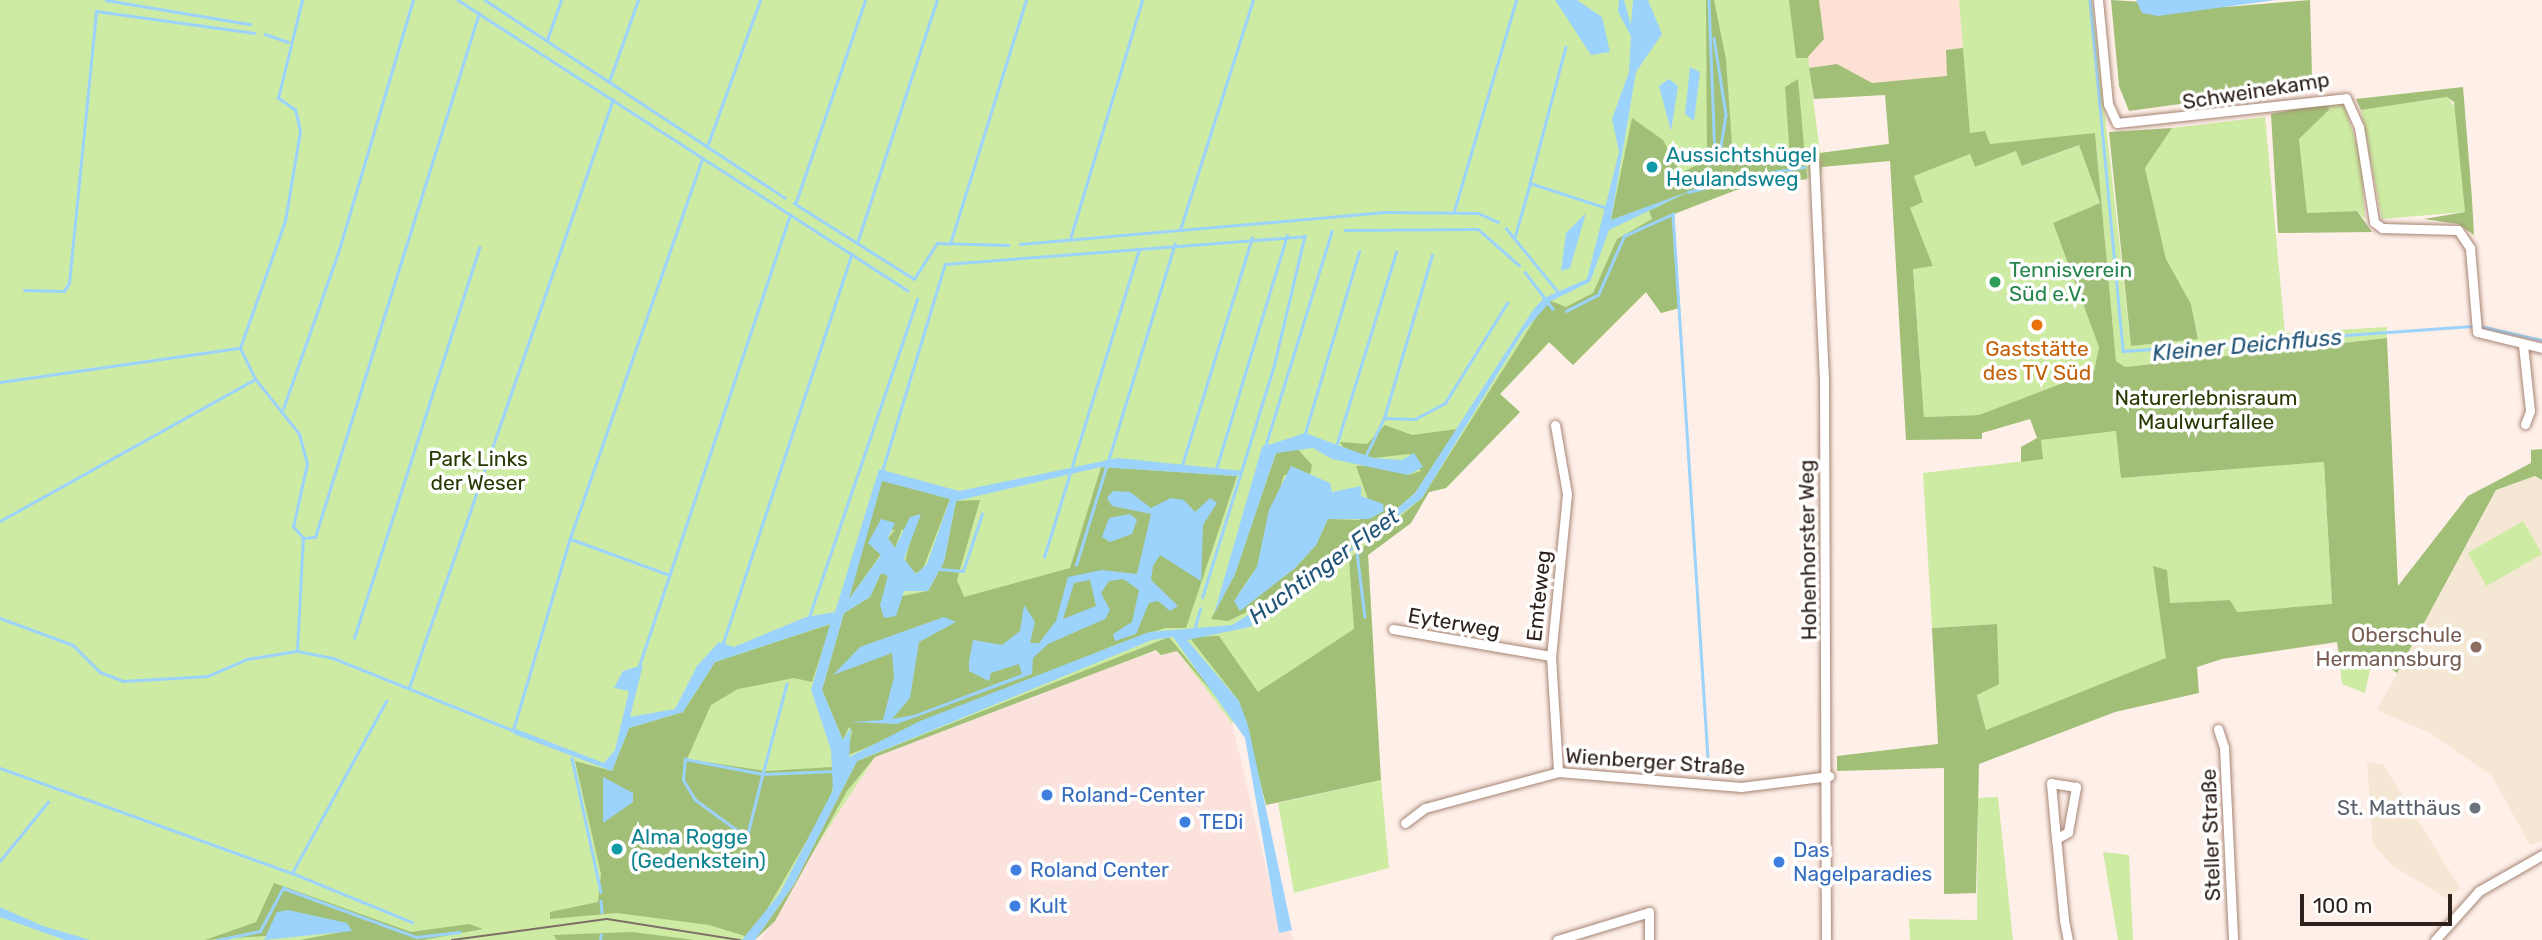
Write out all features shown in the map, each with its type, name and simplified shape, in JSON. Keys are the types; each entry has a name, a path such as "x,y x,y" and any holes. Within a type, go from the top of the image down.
{"street":[{"name":"Schweinekamp","path":"2098,0 2108,104 2117,123 2346,98 2359,127 2374,222 2392,229 2442,225 2464,234 2476,328 2523,345 2542,348"},
{"name":"Hohenhorster Weg","path":"1814,160 1829,776 1826,940"},
{"path":"2523,345 2530,411 2525,424"},
{"name":"Emteweg","path":"1555,425 1567,494 1551,656 1558,772"},
{"name":"Eyterweg","path":"1393,629 1551,656"},
{"name":"Steller Straße","path":"2218,729 2224,747 2233,940"},
{"name":"Wienberger Straße","path":"1405,823 1425,808 1558,772 1727,787 1829,776"},
{"path":"2056,839 2068,832 2076,787 2051,783 2056,839 2068,940"},
{"path":"2435,940 2484,886 2542,855"},
{"path":"1557,940 1649,912 1649,940"}],"shaded area":[{"path":"1819,0 1959,0 1966,85 1814,99 1807,58 1824,39"},
{"name":"Oberschule Hermannsburg","path":"2536,476 2542,480 2542,841 2530,845 2492,776 2430,733 2377,710 2497,490"},
{"name":"Roland-Center","path":"1156,650 1161,655 1177,651 1232,723 1272,893 1294,940 760,940 847,791 875,757"},
{"path":"2367,762 2383,764 2460,888 2448,899 2393,866 2373,845"}],"green space":[{"name":"Park Links der Weser","path":"0,0 1801,0 1820,153 1970,133 1959,0 2092,0 2131,346 2198,338 2191,304 2166,259 2145,168 2172,128 2265,117 2285,333 2387,327 2387,338 2125,367 2116,361 2095,133 1822,167 1821,176 1736,190 1674,214 1679,308 1661,313 1646,292 1573,365 1550,342 1500,394 1520,412 1446,488 1429,492 1411,523 1368,555 1373,642 1232,723 1177,651 1161,655 1156,650 875,757 755,940 0,940"},
{"path":"1706,0 1714,0 1726,59 1732,145 1727,165 1790,157 1785,87 1798,79 1807,179 1736,190 1674,214 1679,308 1661,313 1646,292 1573,365 1549,342 1500,394 1520,412 1446,488 1429,492 1411,523 1368,555 1381,780 1266,805 1239,701 1189,637 1219,636 1258,692 1354,629 1349,559 1422,498 1540,311 1551,301 1566,307 1593,293 1617,239 1652,219 1649,211 1688,192 1611,220 1632,118 1663,140 1681,173 1707,160"},
{"path":"1789,0 1819,0 1824,39 1807,58 1796,58"},
{"path":"2111,0 2226,7 2310,0 2312,76 2282,90 2129,111 2119,86"},
{"name":"Naturerlebnisraum Maulwurfallee","path":"1963,48 1970,133 1985,131 1990,144 2095,133 2116,361 2125,367 2387,338 2398,586 2468,496 2531,463 2531,450 2542,449 2542,480 2535,476 2496,490 2397,673 2373,656 2339,658 2337,642 2222,659 2197,667 2199,693 2115,712 1979,764 1976,893 1944,894 1944,768 1837,771 1837,756 1938,744 1932,628 1997,624 1999,684 1977,695 1986,730 2166,658 2153,566 2167,570 2170,603 2230,600 2237,612 2332,604 2324,462 2121,478 2116,431 2041,440 2043,459 2021,462 2021,447 2037,438 2030,419 1982,433 1982,439 1906,440 1890,161 1821,167 1820,153 1889,144 1885,95 1814,99 1809,68 1837,64 1872,83 1947,76 1946,50","holes":["2079,145 2100,203 2053,223 2099,347 2094,371 1979,415 1924,417 1913,269 1933,266 1910,208 1923,202 1914,176 1970,154 1975,167 2016,151 2022,166"]},
{"path":"2463,87 2474,235 2458,224 2424,219 2465,212 2454,102 2447,97 2361,110 2356,99"},
{"path":"2448,97 2458,113 2465,212 2382,219 2361,110"},
{"path":"2343,102 2361,156 2365,219 2357,211 2307,213 2299,139 2329,110 2328,103"},
{"path":"2328,103 2329,110 2299,139 2307,213 2357,211 2372,232 2278,233 2271,114"},
{"path":"2172,128 2145,168 2166,259 2191,304 2198,339 2131,346 2109,132"},
{"name":"Tennisverein Süd e.V.","path":"2079,145 2100,203 2053,223 2099,347 2094,371 1979,415 1924,417 1913,268 1933,266 1910,208 1923,202 1913,176 1970,154 1975,167 2016,151 2023,166"},
{"path":"1385,425 1412,435 1457,429 1415,493 1352,548 1249,611 1228,621 1211,619 1235,574 1276,453 1295,446 1312,465 1310,476 1284,475 1257,567 1239,593 1239,611 1295,568 1316,545 1328,519 1360,520 1369,502 1356,466 1386,465 1408,475 1421,471 1409,454 1374,458 1346,452 1340,442 1367,444"},
{"path":"2117,431 2122,478 2324,462 2332,605 2236,612 2230,600 2170,603 2153,567 2167,658 1986,730 1977,694 1997,624 1932,628 1923,473 2042,459 2041,440"},
{"path":"1101,467 1237,476 1186,628 1165,628 1115,645 846,756 852,732 849,727 843,740 822,690 844,613 870,597 881,573 888,575 886,587 902,596 928,591 944,562 956,501 980,500 957,580 964,597 1070,568"},
{"path":"882,480 950,499 922,571 910,575 904,567 911,536 902,529 895,548 888,538 895,530 876,532 873,548 881,554 848,601"},
{"path":"2523,521 2542,554 2487,586 2468,553"},
{"path":"831,624 812,682 794,678 738,689 711,705 687,759 766,771 832,767 836,775 829,802 755,930 745,936 709,925 617,913 550,919 550,912 598,902 601,874 575,761 612,771 629,728 683,712 715,662"},
{"path":"1169,637 1237,721 1177,651 1161,655 1156,650 875,757 847,791 775,921 755,940 794,884 857,761"},
{"path":"2373,656 2365,693 2342,684 2339,658"},
{"path":"1381,780 1389,868 1294,893 1278,803"},
{"path":"1998,797 2013,940 1910,940 1909,919 1977,920 1978,798"},
{"path":"2103,852 2129,855 2133,940 2118,940"},
{"path":"274,883 411,932 469,924 483,929 423,940 300,940 352,930 205,940 256,922"},
{"path":"632,932 695,940 557,940 553,935"}],"water":[{"path":"1555,0 1577,0 1602,17 1610,52 1591,55"},
{"path":"1619,0 1624,0 1631,25 1633,0 1648,0 1662,34 1636,72 1611,220 1690,191 1609,230 1590,282 1551,301 1523,332 1422,498 1250,627 1187,640 1239,701 1248,725 1292,930 1279,933 1245,738 1173,637 1152,640 857,761 794,884 755,940 742,940 780,893 833,790 831,750 811,690 830,624 715,662 683,712 629,728 612,771 514,734 516,729 604,763 615,750 629,691 614,688 623,671 643,665 630,717 675,709 697,666 719,642 734,647 806,617 835,612 879,469 959,491 1118,458 1243,471 1237,476 1101,467 956,501 944,562 928,591 904,591 896,616 884,618 880,605 888,576 881,573 870,597 844,613 822,690 843,740 851,727 849,757 920,721 1149,632 1232,625 1352,548 1415,493 1533,310 1544,298 1587,279 1619,152 1612,119 1629,72 1631,36 1618,12","holes":["882,481 950,499 927,564 916,574 904,559 921,514 910,517 895,548 888,538 895,523 881,519 868,543 881,555 849,599"]},
{"path":"2136,0 2276,0 2158,16 2142,13"},
{"path":"1690,67 1700,72 1694,121 1685,114"},
{"path":"1669,79 1678,86 1671,131 1659,86"},
{"path":"1586,213 1570,268 1561,271 1566,233"},
{"path":"1305,433 1373,458 1402,460 1414,453 1423,467 1408,475 1332,459 1313,448 1276,453 1235,574 1214,614 1262,447"},
{"path":"1291,466 1330,483 1332,492 1361,486 1361,496 1383,504 1384,511 1369,519 1328,519 1316,545 1295,568 1240,611 1234,601 1257,567 1269,510"},
{"path":"1113,491 1130,492 1151,508 1171,498 1184,500 1195,512 1210,498 1217,503 1203,525 1201,581 1160,555 1153,566 1151,580 1178,606 1170,611 1158,601 1149,603 1136,634 1115,641 1113,634 1132,622 1139,590 1123,579 1109,581 1101,593 1110,610 1105,619 1048,644 1033,658 1032,674 897,724 850,722 883,720 894,677 892,653 833,675 860,647 944,617 956,622 919,642 910,698 892,719 914,715 1022,674 1019,664 991,673 989,681 969,671 973,640 1002,645 1020,631 1024,605 1035,622 1030,643 1039,643 1056,621 1068,577 1102,570 1137,574 1151,514 1112,506 1107,498","holes":["1090,580 1096,606 1063,619 1074,583"]},
{"path":"1130,514 1137,520 1132,534 1110,542 1102,537 1109,518"},
{"path":"603,777 633,793 633,802 603,823"},
{"path":"0,907 43,926 90,940 65,940 0,917"},
{"path":"288,910 347,923 352,931 264,940 277,912"}],"waterway":[{"path":"106,0 250,24"},
{"path":"297,651 303,538 293,527 307,464 299,434 255,379 240,348 285,221 300,131 295,110 278,98 302,0"},
{"path":"283,409 338,253 413,0"},
{"path":"458,0 907,290"},
{"path":"485,0 785,198"},
{"path":"547,40 561,0"},
{"path":"609,82 638,0"},
{"path":"708,144 760,0"},
{"path":"796,202 865,0"},
{"path":"857,243 937,0"},
{"path":"950,244 1026,0"},
{"path":"1070,239 1142,0"},
{"path":"1180,230 1253,0"},
{"path":"1454,211 1516,0"},
{"path":"1709,0 1715,155"},
{"name":"Kleiner Deichfluss","path":"2090,0 2123,351 2472,326"},
{"path":"24,290 64,291 69,283 96,11 254,33"},
{"path":"303,538 315,537 479,13"},
{"path":"265,34 288,42"},
{"path":"1714,38 1726,115 1720,154"},
{"path":"1566,47 1530,183 1610,209"},
{"path":"409,688 613,99"},
{"path":"513,730 570,538 702,158"},
{"path":"1749,176 1804,167"},
{"path":"1688,192 1735,180"},
{"path":"1515,236 1530,183"},
{"path":"794,203 914,279 937,243 1008,245"},
{"path":"1020,244 1388,212 1478,213 1498,222"},
{"path":"1566,311 1598,295 1624,236 1673,214 1709,774"},
{"path":"639,666 790,215"},
{"path":"1506,228 1559,293"},
{"path":"1345,230 1478,229 1519,265"},
{"path":"1264,450 1332,231"},
{"path":"1216,469 1287,236"},
{"path":"882,471 945,264 1305,236 1274,367 1203,597"},
{"path":"1182,465 1252,238"},
{"path":"1076,565 1175,244"},
{"path":"354,638 479,248"},
{"path":"1072,466 1139,249"},
{"path":"1305,433 1359,252"},
{"path":"1337,443 1396,252"},
{"path":"722,646 852,254"},
{"path":"1364,459 1384,418 1432,255"},
{"path":"1525,272 1553,309"},
{"path":"809,617 917,299"},
{"path":"1384,418 1415,419 1445,403 1507,303"},
{"name":"Kleiner Deichfluss","path":"2480,326 2542,340"},
{"path":"0,382 240,348"},
{"path":"0,521 255,379"},
{"path":"1044,557 1070,473"},
{"path":"940,569 963,571 982,514"},
{"path":"571,539 670,575"},
{"name":"Huchtinger Fleet","path":"1357,552 1365,617"},
{"path":"1194,630 1200,609"},
{"path":"0,618 73,645 100,672 123,681 208,676 247,659 297,651 333,658 515,731"},
{"path":"787,684 763,774 747,838 695,800 683,780 685,759 763,774 834,771"},
{"path":"0,768 292,873 386,701"},
{"path":"572,758 601,892"},
{"path":"0,861 48,802"},
{"path":"292,873 412,922"},
{"path":"217,940 260,931 283,888 416,937 460,932"},
{"path":"601,901 602,912"},
{"path":"600,940 601,935"}],"tram line":[{"path":"452,940 607,919 740,940"}],"place":[{"name":"Aussichtshügel Heulandsweg","path":"1652,167"},
{"name":"Tennisverein Süd e.V.","path":"1995,282"},
{"name":"Gaststätte des TV Süd","path":"2037,325"},
{"name":"Oberschule Hermannsburg","path":"2476,647"},
{"name":"Roland-Center","path":"1047,795"},
{"name":"St. Matthäus","path":"2475,808"},
{"name":"TEDi","path":"1185,822"},
{"name":"Alma Rogge (Gedenkstein)","path":"617,849"},
{"name":"Das Nagelparadies","path":"1779,862"},
{"name":"Roland Center","path":"1016,870"},
{"name":"Kult","path":"1015,906"}]}
